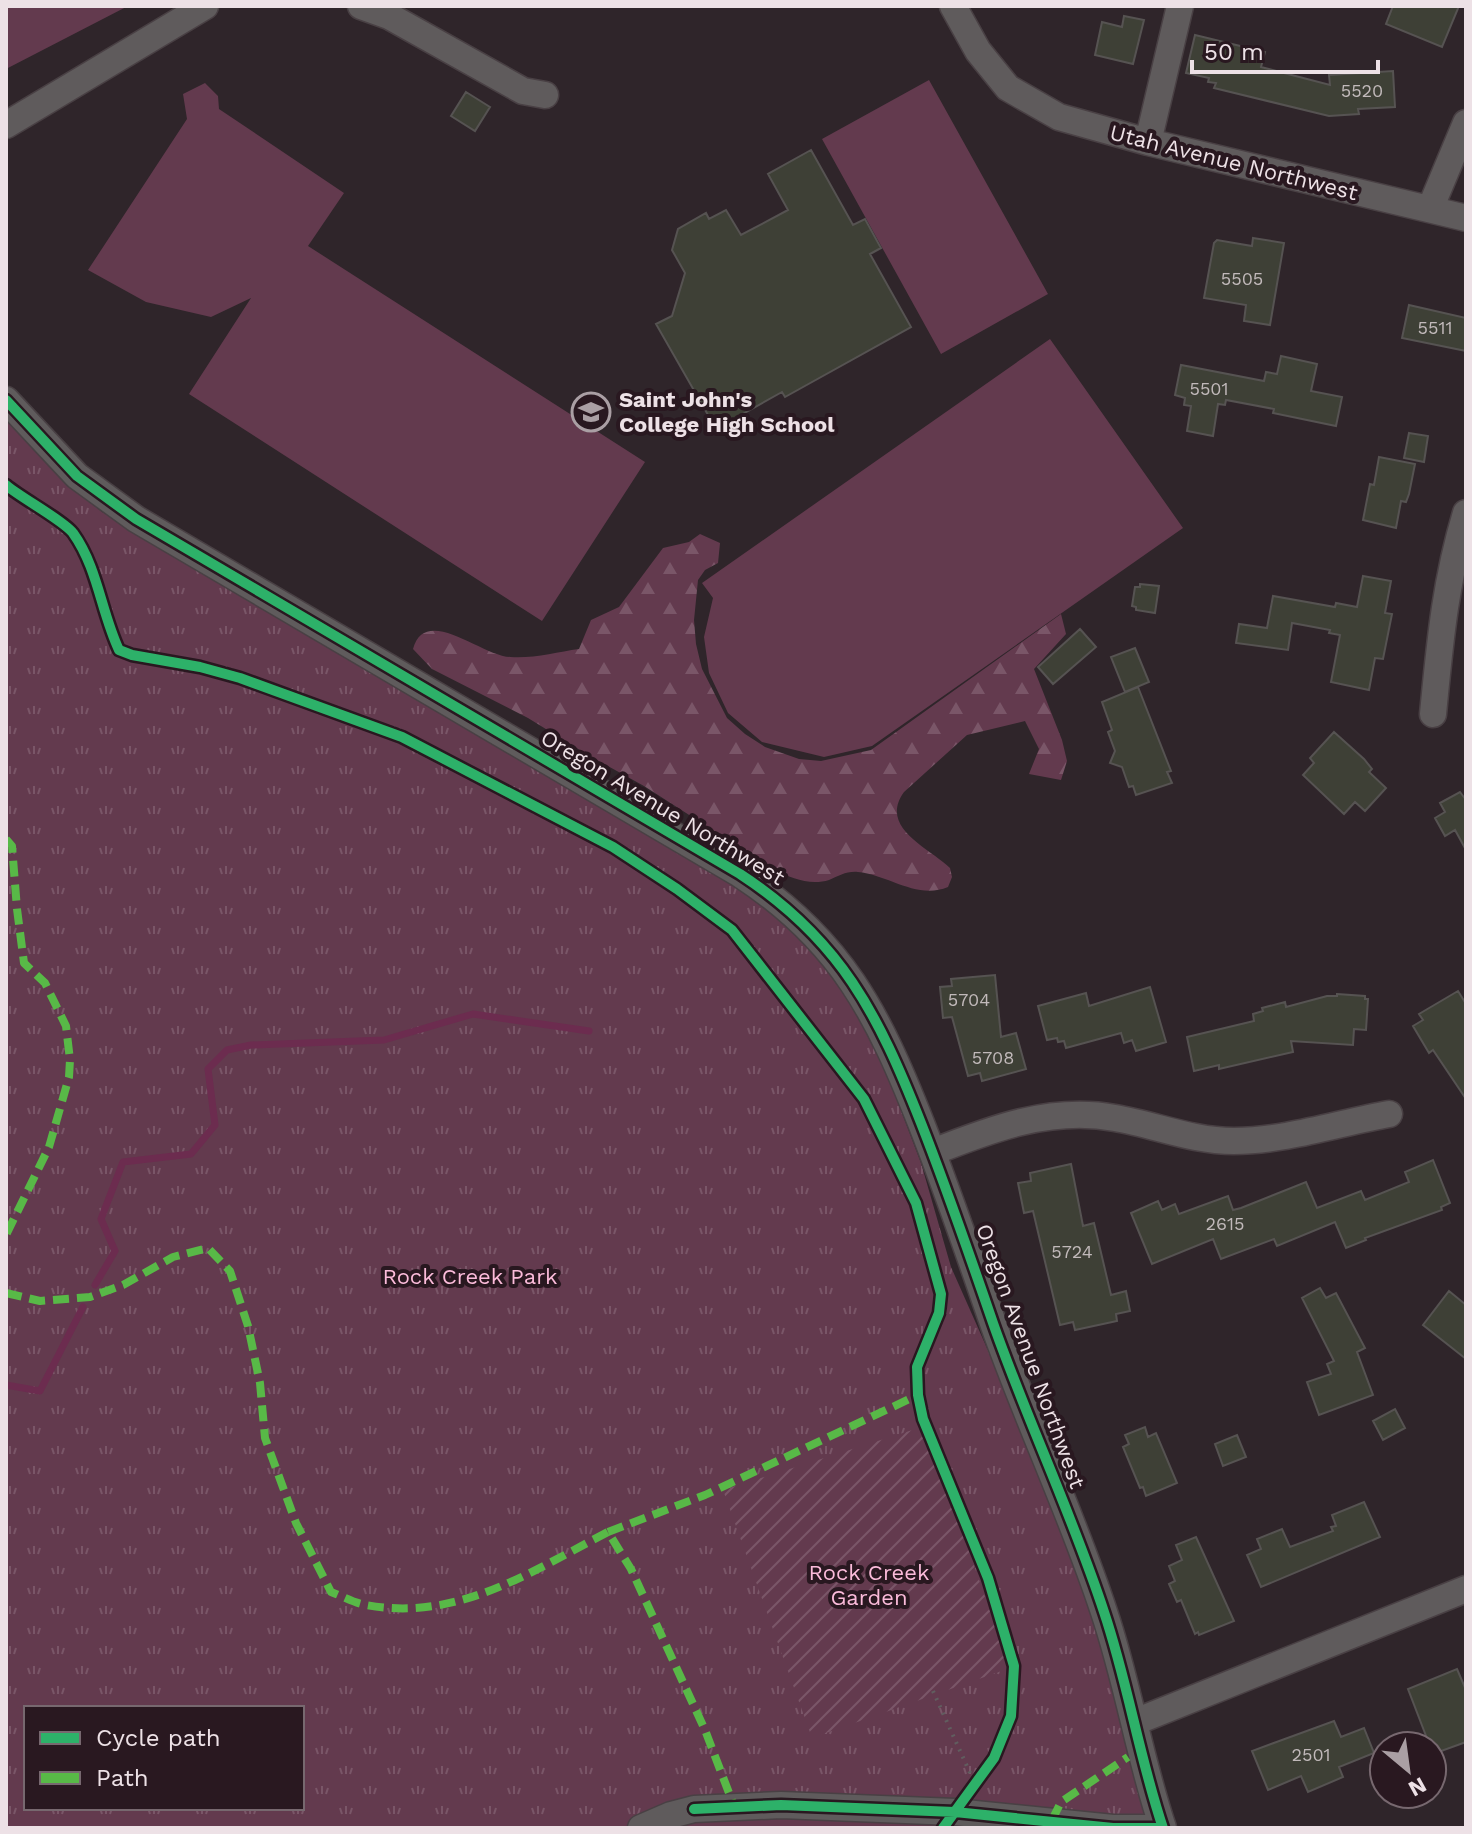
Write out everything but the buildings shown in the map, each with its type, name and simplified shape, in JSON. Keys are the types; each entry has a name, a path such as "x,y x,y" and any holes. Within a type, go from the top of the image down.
{"street":[{"path":"6,125 205,6"},
{"path":"361,6 389,16 523,91 545,95"},
{"name":"Utah Avenue Northwest","path":"953,6 978,51 1008,88 1066,120 1466,218"},
{"path":"1148,142 1180,6"},
{"path":"1430,209 1466,123"},
{"name":"Oregon Avenue Northwest","path":"6,400 77,476 136,519 740,874 784,905 825,945 870,1008 899,1068 933,1152 1003,1349 1095,1584 1163,1828"},
{"path":"1433,714 1441,620 1466,513"},
{"path":"933,1152 988,1130 1066,1114 1119,1118 1189,1137 1235,1141 1285,1136 1389,1114"},
{"path":"1135,1722 1466,1589"},
{"path":"641,1828 694,1809 734,1806 870,1818 955,1812 1113,1828 1163,1828"}],"path":[{"path":"933,1691 978,1780 955,1812"}],"green space":[{"path":"6,6 128,6 6,69"},
{"path":"929,80 1048,294 941,354 822,139"},
{"path":"205,83 218,96 219,109 344,193 308,246 645,462 542,621 189,394 251,298 211,317 146,302 88,270 187,119 183,94"},
{"path":"1050,339 1183,528 872,746 824,757 762,742 728,713 709,673 704,637 713,598 702,583"},
{"name":"Rock Creek Park","path":"6,420 62,480 102,512 688,851 760,901 828,966 866,1029 889,1079 921,1163 951,1267 1002,1382 1090,1601 1151,1828 6,1828"},
{"path":"700,534 720,543 718,563 705,570 698,580 694,620 696,644 702,669 727,718 745,734 765,747 799,759 821,761 871,750 1061,614 1066,634 1034,669 1062,740 1067,761 1061,780 1029,774 1039,749 1025,721 967,735 904,792 898,805 897,816 902,827 950,868 952,877 948,887 925,891 858,872 822,882 801,880 775,870 644,786 528,718 432,669 413,649 419,636 429,631 442,631 498,655 510,657 579,649 591,620 619,607 663,548 689,542"},
{"name":"Rock Creek Garden","path":"925,1426 1010,1668 812,1738 723,1490"}],"waterway":[{"path":"95,1285 115,1251 101,1219 123,1162 191,1154 215,1125 208,1069 227,1050 251,1045 384,1040 473,1014 589,1031"},
{"path":"6,1385 40,1391 83,1307"}],"marked path":[{"path":"6,839 12,846 24,963 45,983 66,1026 70,1060 69,1077 49,1147 6,1235"},
{"path":"6,1293 40,1301 90,1297 123,1285 173,1257 208,1248 230,1271 248,1326 260,1383 265,1438 296,1523 331,1592 362,1604 399,1608 462,1600 521,1577 608,1532 631,1569 705,1730 734,1806"},
{"path":"608,1532 705,1495 918,1395"},
{"path":"1052,1820 1061,1802 1128,1757"}],"cycle path":[{"path":"6,400 77,476 136,519 740,874 805,925 830,953 852,982 889,1047 931,1148 1006,1359 1104,1612 1163,1828"},
{"path":"6,485 73,533 94,575 119,650 240,678 402,737 613,847 732,930 864,1099 916,1203 941,1294 939,1313 917,1367 923,1419 988,1578 1014,1666 1011,1716 994,1758 943,1828"},
{"path":"694,1809 781,1805 955,1812 1113,1828 1163,1828"}],"place":[{"name":"Saint John's College High School","path":"591,412"}]}
